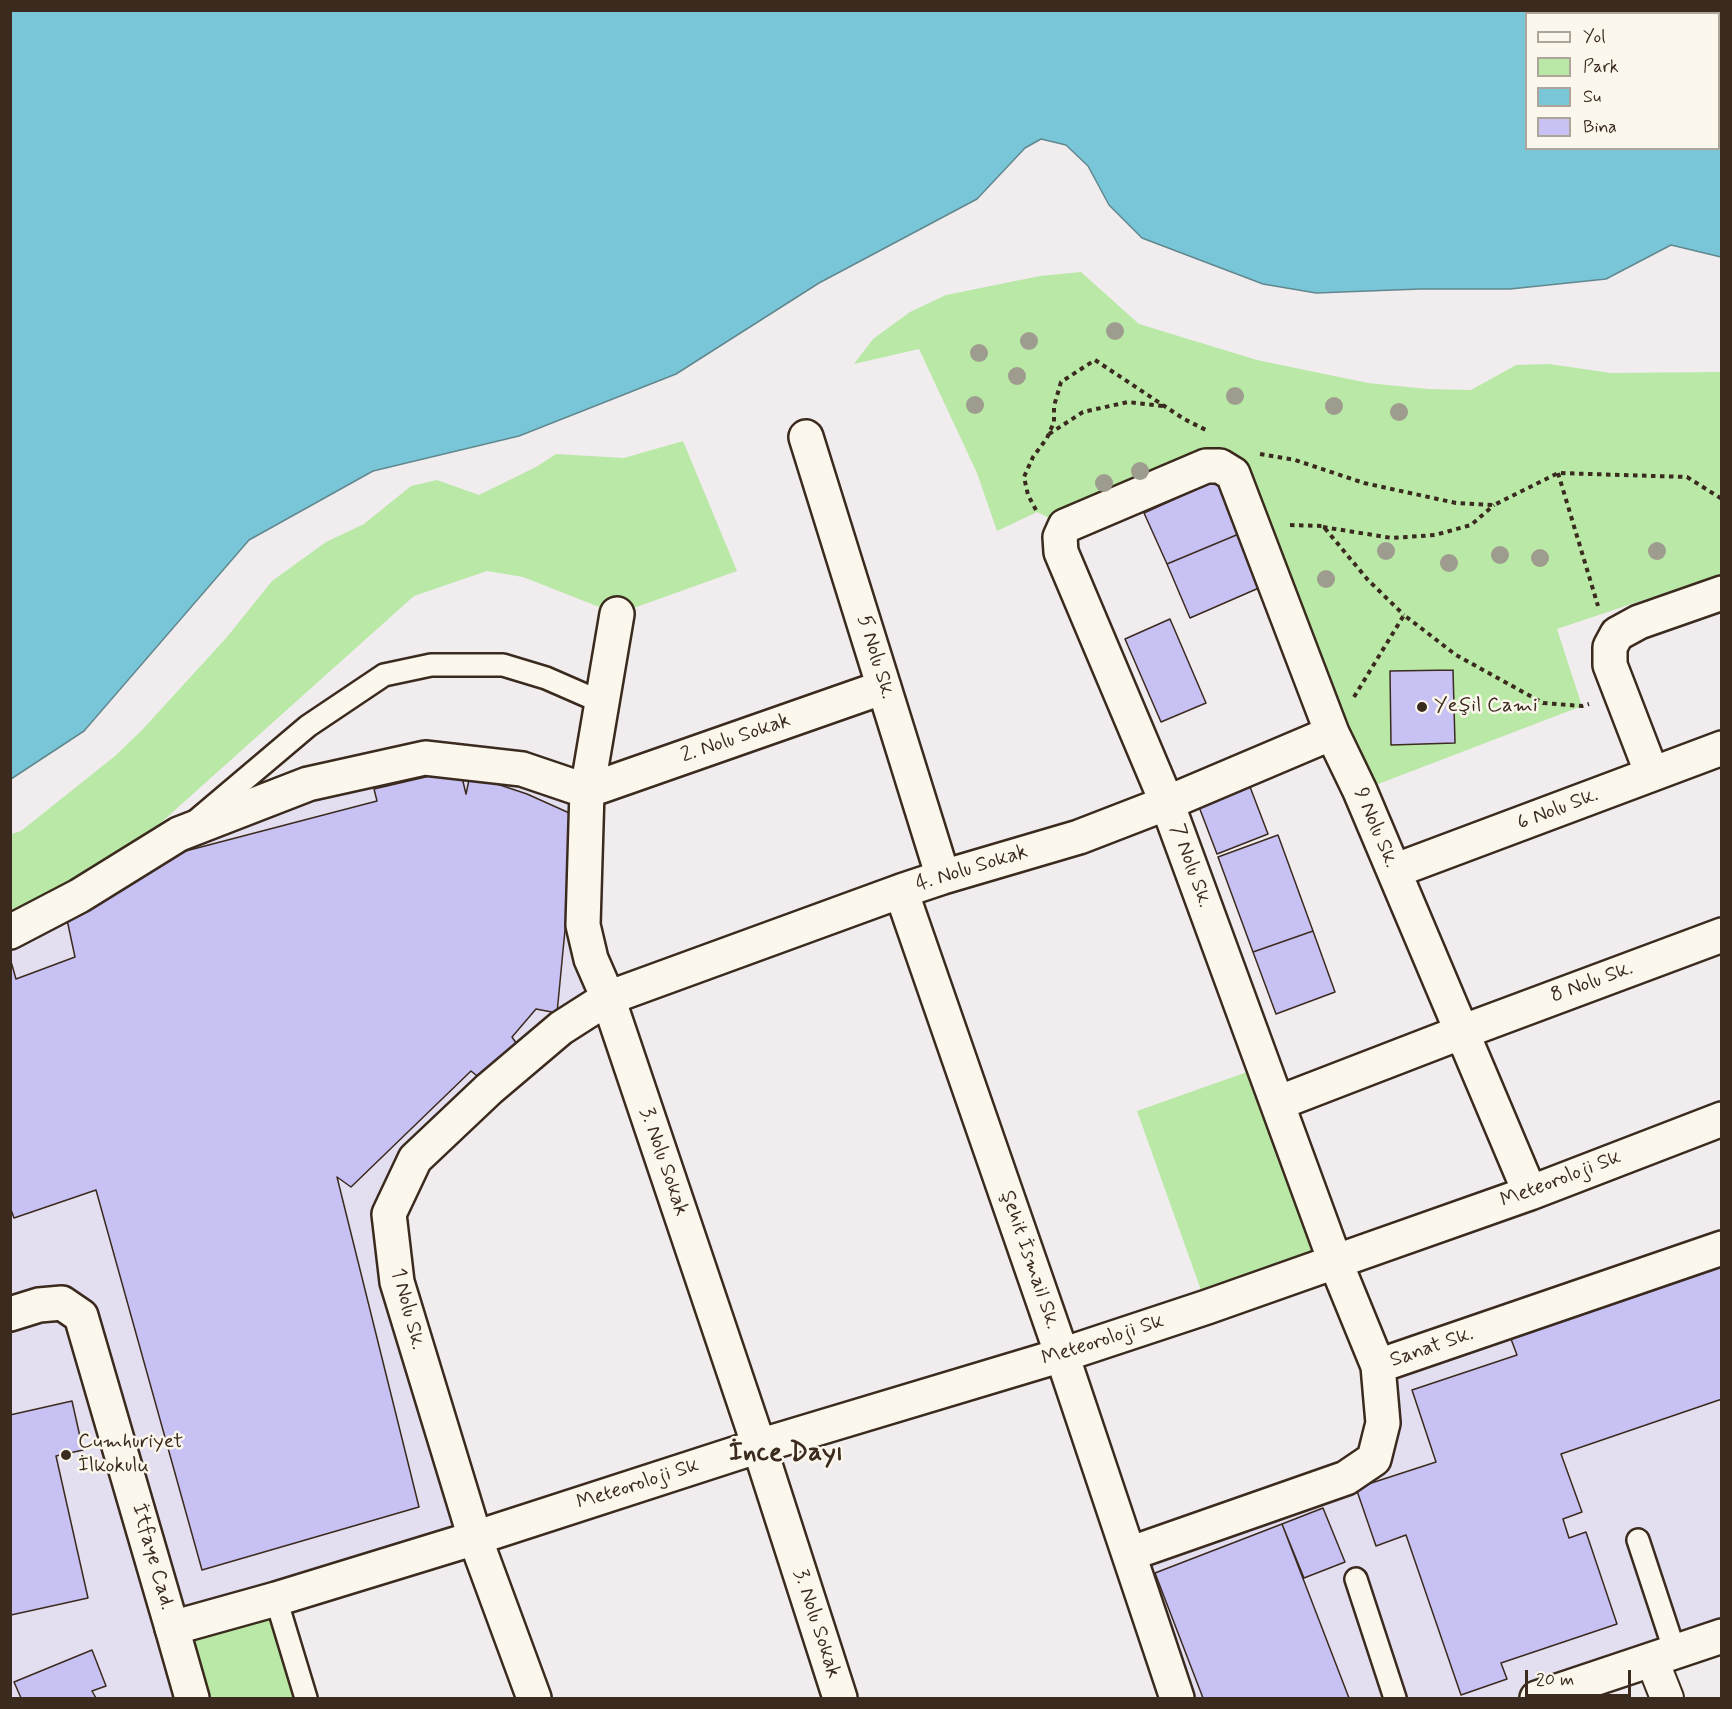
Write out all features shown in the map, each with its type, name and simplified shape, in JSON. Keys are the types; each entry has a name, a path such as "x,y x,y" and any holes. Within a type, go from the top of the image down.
{"street":[{"name":"5 Nolu Sk.","path":"806,437 943,877"},
{"path":"1065,526 1206,466 1220,466"},
{"name":"9 Nolu Sk.","path":"1220,466 1233,474 1332,733 1360,791 1530,1193"},
{"name":"7 Nolu Sk.","path":"1065,526 1060,537 1061,552 1167,803 1335,1261 1378,1366"},
{"path":"1652,774 1610,665 1610,647 1617,634 1639,622 1722,593"},
{"name":"3. Nolu Sokak","path":"617,614 587,791 583,925 591,959 608,998 759,1446 840,1698"},
{"name":"2. Nolu Sokak","path":"587,791 884,687"},
{"name":"4. Nolu Sokak","path":"608,998 901,891 1079,837 1167,803 1332,733"},
{"name":"6 Nolu Sk.","path":"1394,871 1722,748"},
{"path":"10,932 79,896 179,834 308,784 425,758 522,769 587,791"},
{"name":"Şehit İsmail Sk.","path":"901,891 1062,1355 1177,1698"},
{"name":"8 Nolu Sk.","path":"1278,1103 1722,935"},
{"name":"1 Nolu Sk.","path":"534,1698 475,1538 397,1282 389,1214 415,1159 489,1089 552,1036 608,998"},
{"name":"Meteoroloji Sk","path":"172,1628 276,1599 475,1538 759,1446 1062,1355 1208,1307 1530,1193 1721,1121"},
{"name":"Sanat Sk.","path":"1129,1554 1346,1478 1374,1459 1383,1423 1378,1366 1722,1248"},
{"name":"İtfaye Cad.","path":"10,1314 39,1305 62,1303 81,1316 192,1698"},
{"path":"1537,1698 1722,1636"},
{"path":"1663,1656 1666,1698"}],"lane":[{"path":"179,834 308,726 384,675 431,665 503,665 546,678 602,702"},
{"path":"1638,1540 1663,1656"},
{"path":"1356,1579 1395,1698"},
{"path":"276,1599 306,1698"}],"path":[{"path":"1065,526 1037,512 1028,495 1024,477 1054,422 1054,406 1061,382 1095,360 1184,419 1214,434"},
{"path":"1048,434 1083,412 1128,402 1164,406"},
{"path":"1220,466 1255,453 1295,460 1364,483 1456,503 1494,505"},
{"path":"1558,473 1610,647"},
{"path":"1252,524 1323,526 1392,538 1435,535 1472,525 1494,505 1558,473 1688,477 1722,499"},
{"path":"1323,526 1368,580 1404,615 1456,655 1543,703 1582,706 1621,694"},
{"path":"1332,733 1404,615"}],"shaded area":[{"path":"425,758 587,791 583,925 608,998 489,1089 389,1214 475,1538 276,1599 192,1698 11,1698 11,932 179,834"},
{"path":"1721,1248 1721,1635 1531,1698 1177,1698 1129,1554 1374,1459 1378,1366"}],"green space":[{"path":"1081,272 1139,324 1257,360 1368,383 1428,389 1471,390 1516,365 1549,364 1611,373 1721,372 1721,574 1557,629 1582,706 1360,791 1220,466 1065,526 1037,512 997,531 977,473 919,349 854,364 873,339 910,312 946,295 1040,276"},
{"path":"683,441 737,571 617,614 523,577 487,571 414,596 79,896 11,932 11,834 21,831 115,756 143,729 227,637 272,581 326,542 364,524 411,486 437,480 479,495 536,467 556,454 624,458"},
{"path":"1264,1066 1335,1261 1207,1307 1137,1111"},
{"path":"276,1599 306,1698 192,1698 172,1628"}],"water":[{"path":"11,10 1721,11 1721,257 1671,245 1606,279 1510,289 1420,289 1316,293 1263,284 1142,238 1109,205 1088,166 1066,145 1041,139 1025,148 977,199 819,283 676,374 519,436 373,471 249,540 84,731 11,779"}],"building":[{"path":"1223,477 1246,531 1167,564 1144,513"},
{"path":"1246,531 1268,584 1190,618 1167,564"},
{"path":"1170,619 1206,703 1161,722 1125,639"},
{"name":"Yeşil Cami","path":"1453,670 1455,743 1391,745 1390,671"},
{"path":"460,769 466,794 470,775 527,794 576,816 557,1013 536,1009 512,1037 521,1050 482,1080 471,1071 351,1187 337,1177 419,1507 202,1570 96,1190 14,1218 10,1207 10,958 16,979 75,957 66,915 178,853 377,801 374,789"},
{"path":"1247,779 1268,834 1217,854 1196,799"},
{"path":"1278,835 1313,931 1253,952 1218,857"},
{"path":"1313,931 1335,992 1276,1014 1253,952"},
{"path":"1722,1267 1722,1399 1561,1454 1582,1512 1563,1519 1569,1538 1586,1532 1617,1624 1501,1663 1507,1679 1461,1695 1406,1535 1376,1546 1356,1488 1436,1462 1412,1390 1517,1355 1511,1339"},
{"path":"72,1401 83,1450 56,1456 88,1598 11,1615 10,1415"},
{"path":"1323,1508 1345,1562 1304,1578 1282,1524"},
{"path":"1282,1524 1349,1698 1203,1698 1155,1573"},
{"path":"92,1650 106,1686 92,1691 96,1698 21,1698 14,1682"}],"place":[{"name":"Yeşil Cami","path":"1422,707"},
{"name":"Cumhuriyet İlkokulu","path":"66,1455"}],"district":[{"name":"İnce Dayı","path":"786,1454"}]}
